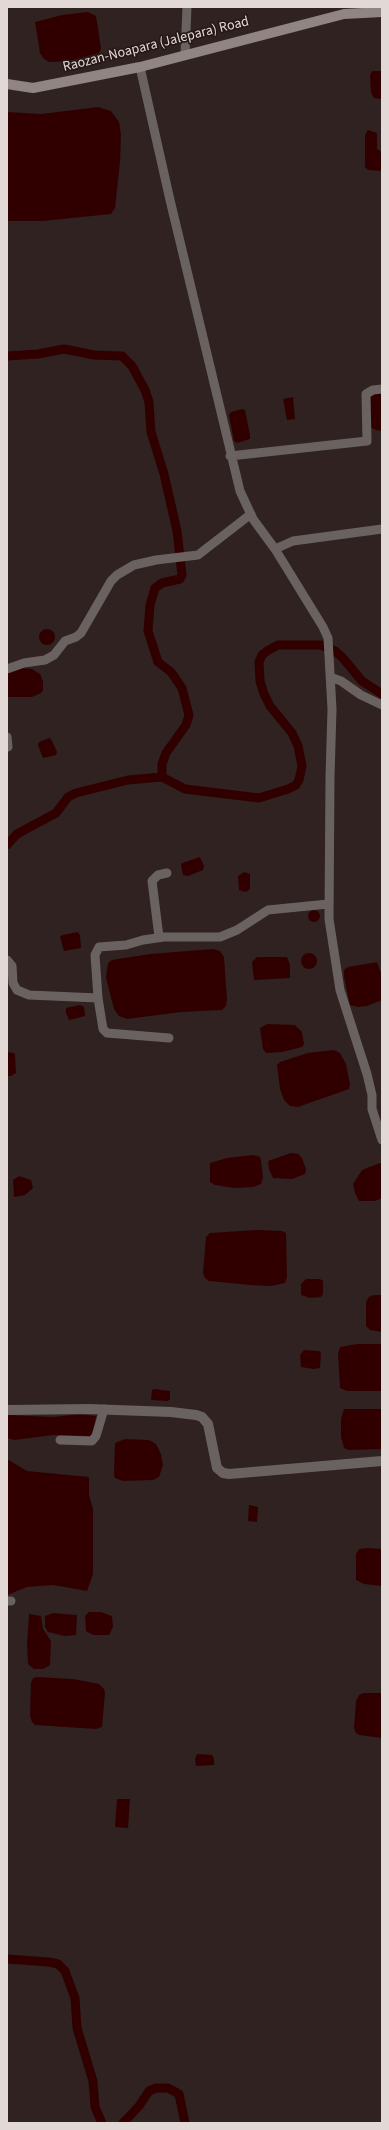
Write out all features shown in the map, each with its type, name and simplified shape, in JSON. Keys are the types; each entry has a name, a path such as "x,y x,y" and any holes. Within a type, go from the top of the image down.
{"main road":[{"name":"Raozan-Noapara (Jalepara) Road","path":"7,84 33,88 140,66 344,14 382,12"}],"street":[{"path":"185,54 187,7"},
{"path":"140,66 230,456 240,490 250,514 275,549 323,627 328,638 332,709 328,904 333,953 340,990 367,1074 372,1094 372,1110 382,1140"},
{"path":"230,456 367,441 366,394 373,390 382,389"},
{"path":"7,669 45,660 54,655 65,642 76,637 81,632 111,581 117,575 134,565 156,560 198,555 250,514"},
{"path":"275,549 293,541 382,529"},
{"path":"330,677 341,681 361,695 382,706"},
{"path":"7,737 8,747"},
{"path":"159,937 152,881 158,875 167,873"},
{"path":"169,1038 107,1033 101,1025 98,998 95,955 99,947 126,945 159,937 220,937 237,930 268,910 328,904"},
{"path":"7,960 12,966 13,983 17,990 30,994 98,998"},
{"path":"7,1410 104,1409 185,1413 202,1417 206,1420 210,1431 217,1468 223,1473 237,1474 279,1468 382,1461"},
{"path":"60,1440 92,1441 96,1436 104,1409"}],"shaded area":[{"path":"88,12 96,16 101,48 99,53 70,61 49,62 44,59 40,53 35,22 62,15"},
{"path":"372,71 382,71 382,99 374,98 371,93 370,75"},
{"path":"98,107 111,111 119,122 121,135 120,162 115,208 111,214 43,221 7,221 7,112 41,114"},
{"path":"368,130 377,133 377,149 382,152 382,171 368,170 365,167 365,135"},
{"path":"382,392 382,431 370,427 370,396"},
{"path":"293,397 295,419 287,420 283,399"},
{"path":"242,409 245,410 250,439 237,443 234,441 229,415 231,412"},
{"path":"44,629 50,629 55,634 53,643 50,645 44,645 39,640 39,634"},
{"path":"21,668 32,669 40,674 43,681 43,690 41,693 32,697 7,697 7,673"},
{"path":"49,738 51,739 57,752 56,755 43,758 38,745 39,742"},
{"path":"200,857 204,866 203,870 188,876 183,875 182,863"},
{"path":"244,872 250,874 250,889 246,892 239,890 238,876"},
{"path":"312,910 316,910 320,916 316,922 312,922 308,918 308,914"},
{"path":"78,932 80,935 81,948 64,951 60,937 62,935"},
{"path":"213,949 220,951 224,957 227,999 226,1006 222,1010 181,1012 127,1019 119,1016 114,1009 106,978 108,963 112,960 150,954"},
{"path":"306,953 312,953 317,958 315,967 312,969 306,969 301,964 301,958"},
{"path":"257,957 287,957 290,965 290,978 254,980 252,962"},
{"path":"377,962 382,976 382,1000 367,1006 358,1007 350,1005 344,970 348,967"},
{"path":"80,1005 84,1007 85,1016 69,1020 66,1013 66,1008"},
{"path":"267,1024 295,1025 302,1032 304,1044 302,1047 282,1052 266,1053 263,1049 260,1028"},
{"path":"334,1050 340,1053 346,1064 350,1085 349,1089 298,1107 290,1106 284,1100 280,1089 277,1065 280,1062 308,1053"},
{"path":"7,1052 14,1053 15,1055 16,1073 11,1076 7,1076"},
{"path":"291,1153 298,1154 302,1158 306,1169 305,1174 292,1179 273,1178 269,1169 268,1161"},
{"path":"253,1155 260,1157 261,1160 263,1178 261,1184 253,1187 234,1188 215,1185 210,1182 210,1163 227,1158"},
{"path":"382,1163 382,1198 375,1201 359,1201 353,1184 362,1170"},
{"path":"19,1176 31,1180 33,1188 25,1195 14,1197 13,1180"},
{"path":"256,1230 282,1231 286,1233 287,1277 285,1283 271,1286 250,1285 209,1281 205,1278 203,1273 206,1237 210,1233"},
{"path":"306,1279 320,1279 323,1281 323,1294 321,1297 310,1298 301,1295 301,1284"},
{"path":"374,1295 382,1295 382,1332 370,1330 366,1326 366,1302 369,1297"},
{"path":"357,1344 382,1344 382,1391 347,1391 340,1388 338,1354 340,1347"},
{"path":"304,1350 319,1351 321,1353 320,1368 313,1369 301,1367 300,1355"},
{"path":"152,1390 170,1391 170,1399 168,1401 151,1400"},
{"path":"344,1409 382,1409 382,1449 348,1450 344,1448 341,1437 341,1419"},
{"path":"80,1414 96,1416 93,1435 53,1435 14,1440 7,1438 7,1415 54,1417"},
{"path":"125,1439 149,1440 156,1444 161,1454 163,1465 159,1477 153,1480 123,1481 115,1478 115,1443"},
{"path":"7,1459 27,1471 89,1477 89,1495 93,1509 93,1574 87,1591 53,1585 27,1587 7,1595"},
{"path":"249,1505 258,1507 257,1522 248,1521"},
{"path":"359,1549 382,1549 382,1586 364,1584 356,1580 356,1554"},
{"path":"89,1612 101,1612 112,1616 113,1627 109,1635 93,1635 86,1631 85,1616"},
{"path":"53,1613 77,1615 76,1635 65,1636 48,1632 45,1627 45,1616"},
{"path":"29,1614 41,1616 43,1629 51,1641 50,1665 43,1669 34,1669 28,1664 27,1645"},
{"path":"33,1678 73,1679 99,1684 104,1689 105,1693 102,1727 96,1729 35,1725 30,1716 31,1683"},
{"path":"363,1693 382,1693 382,1738 359,1735 356,1733 354,1728 356,1701 359,1695"},
{"path":"197,1754 212,1755 214,1765 196,1766 195,1759"},
{"path":"117,1799 130,1799 128,1828 115,1827"}],"waterway":[{"path":"7,356 38,354 64,349 94,355 122,356 132,366 145,390 149,402 151,432 164,474 177,531 182,575 180,579 162,583 155,588 150,605 148,631 158,662 171,672 182,688 189,715 186,725 166,753 162,764 162,777"},
{"path":"7,845 17,834 56,813 68,797 76,793 128,780 162,777 185,789 259,798 296,785 299,780 302,766 298,746 292,733 270,706 260,681 259,662 262,655 278,645 321,645 335,651 362,681 382,694"},
{"path":"7,1959 49,1962 58,1964 65,1971 75,1998 77,2028 93,2081 95,2107 102,2123"},
{"path":"123,2123 139,2106 149,2091 156,2088 168,2088 179,2094 185,2123"}]}
